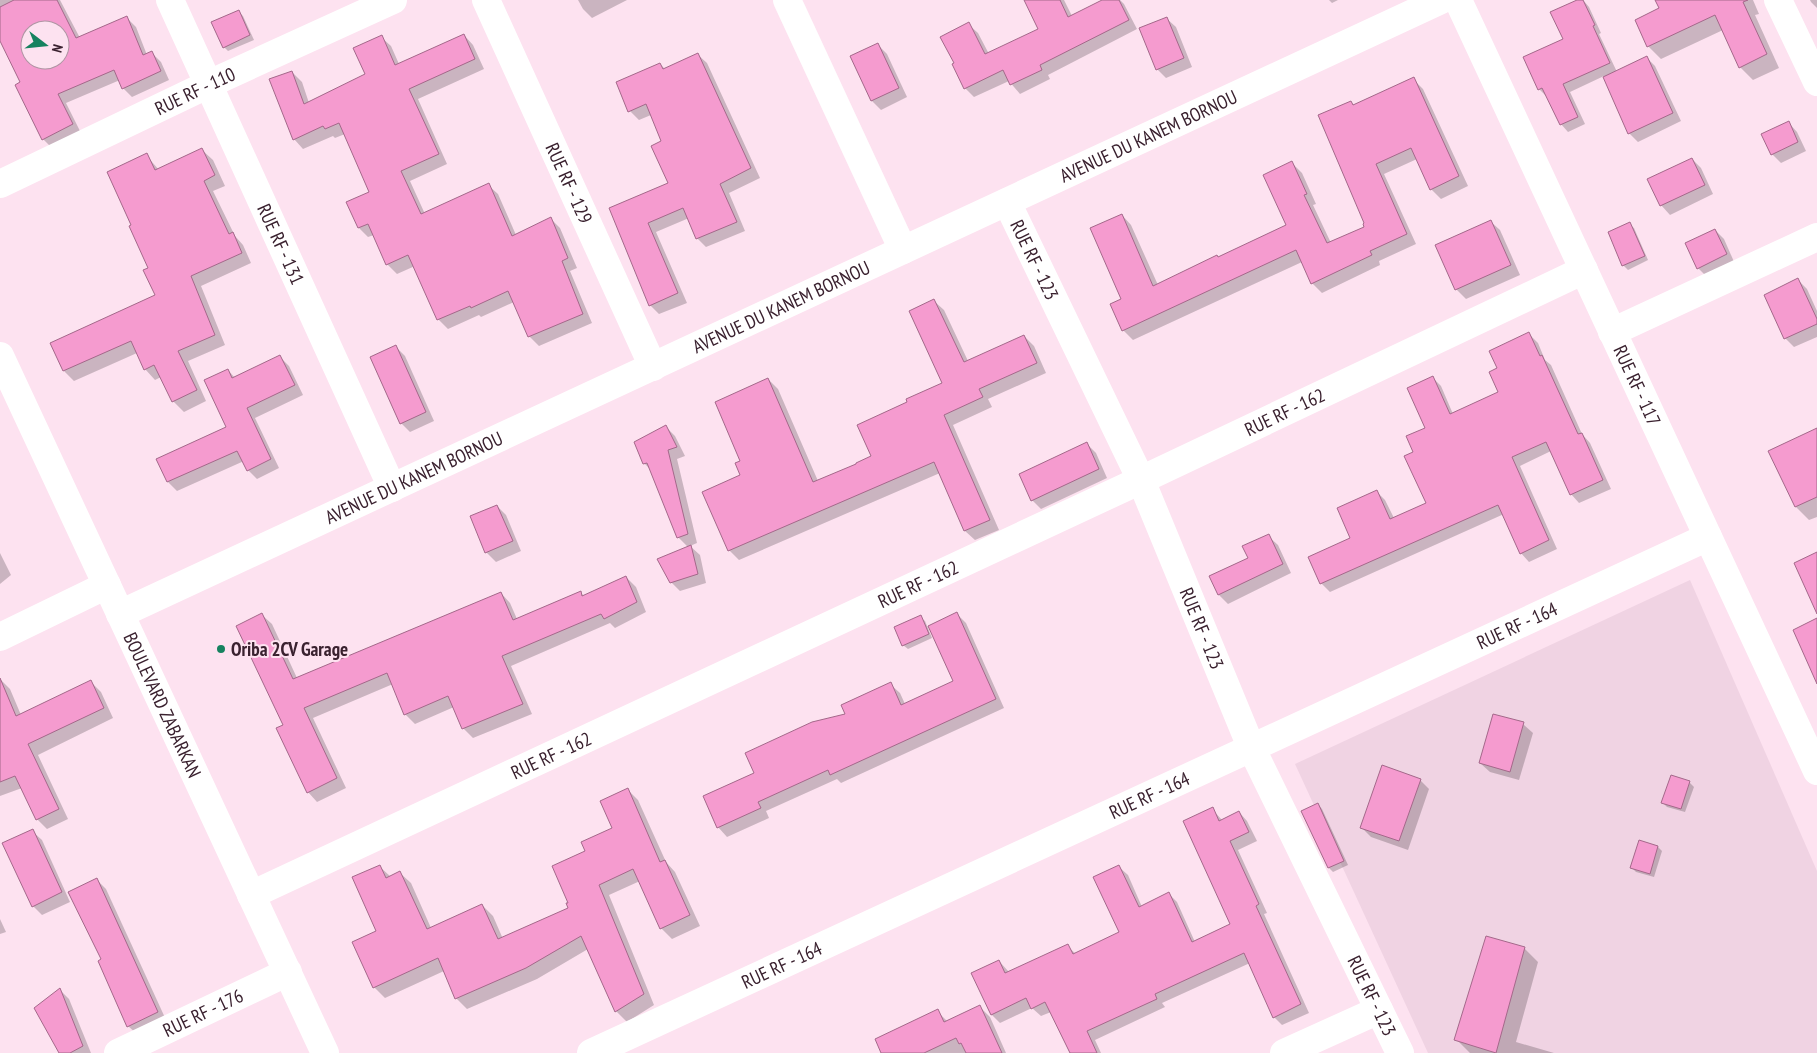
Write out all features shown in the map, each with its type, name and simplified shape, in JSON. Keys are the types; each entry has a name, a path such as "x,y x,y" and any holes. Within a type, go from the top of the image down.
{"street":[{"name":"RUE RF - 131","path":"170,0 392,488"},
{"name":"RUE RF - 110","path":"0,184 209,84 393,0"},
{"name":"RUE RF - 129","path":"486,0 652,367"},
{"name":"AVENUE DU KANEM BORNOU","path":"120,614 1441,0"},
{"name":"RUE RF - 117","path":"1458,0 1817,771"},
{"path":"1778,0 1817,82"},
{"path":"797,3 904,250"},
{"name":"RUE RF - 123","path":"1007,202 1141,480 1251,747 1400,1053"},
{"path":"1612,332 1817,237"},
{"name":"RUE RF - 162","path":"251,895 1141,480 1584,270"},
{"name":"BOULEVARD ZABARKAN","path":"0,356 325,1053"},
{"name":"RUE RF - 164","path":"591,1053 1708,537"},
{"path":"0,637 107,585"},
{"name":"RUE RF - 176","path":"118,1053 288,972"},
{"path":"1284,1053 1379,1010"}],"shaded area":[{"path":"1690,580 1817,871 1817,1053 1428,1053 1295,764"}],"building":[{"path":"14,0 57,0 67,20 20,20 20,70 70,70 70,26 76,38 127,16 143,55 152,51 161,71 122,89 114,70 58,94 73,124 42,140 15,85 20,82 0,41 0,7"},
{"path":"1024,0 1060,0 1068,17 1102,0 1119,0 1129,20 1040,65 1042,70 1010,85 1003,70 964,89 952,64 954,63 940,37 969,22 985,54 1038,29"},
{"path":"1577,0 1583,0 1610,63 1563,84 1578,117 1560,125 1542,88 1538,90 1523,57 1563,39 1550,12"},
{"path":"1655,0 1748,0 1743,2 1767,54 1739,68 1715,15 1647,47 1635,20 1659,8"},
{"path":"239,10 250,35 223,48 211,22"},
{"path":"1167,17 1184,58 1156,70 1139,28"},
{"path":"464,34 475,59 409,89 439,154 401,171 421,214 489,183 512,236 551,217 568,258 562,261 583,314 528,337 508,291 471,308 470,306 437,320 408,255 386,265 368,224 358,228 346,202 369,192 339,123 325,129 323,126 293,140 269,79 292,71 304,104 365,74 353,48 382,35 395,65"},
{"path":"878,43 899,88 871,101 850,56"},
{"path":"698,53 751,168 720,184 737,222 696,239 683,208 648,223 678,293 649,306 609,208 668,183 651,146 661,141 646,104 628,112 616,82 660,63 663,69"},
{"path":"1647,56 1673,113 1628,134 1603,77"},
{"path":"1414,77 1459,176 1430,190 1411,148 1376,164 1407,234 1370,251 1372,255 1311,284 1296,250 1122,331 1110,304 1121,299 1090,228 1122,214 1153,286 1286,225 1263,175 1292,161 1307,194 1304,195 1327,243 1364,227 1364,223 1318,115 1351,101 1353,105"},
{"path":"1789,121 1798,142 1771,155 1761,134"},
{"path":"202,148 215,175 204,181 229,234 233,232 242,253 191,276 215,335 178,351 197,390 172,402 154,365 144,370 131,341 63,371 50,343 155,295 143,270 148,268 107,172 147,153 155,170"},
{"path":"1692,158 1705,185 1660,206 1647,179"},
{"path":"1491,220 1511,265 1455,290 1435,245"},
{"path":"1630,222 1645,256 1622,266 1608,232"},
{"path":"1715,229 1727,254 1697,269 1685,243"},
{"path":"1798,278 1817,319 1817,324 1784,339 1764,295"},
{"path":"934,299 964,362 1024,335 1037,363 979,389 983,397 944,415 990,520 964,531 934,462 728,551 702,492 740,475 735,463 740,461 715,402 768,378 813,482 856,464 871,456 857,425 907,402 906,399 942,383 909,311"},
{"path":"1529,332 1540,356 1542,355 1578,434 1582,433 1603,480 1570,495 1546,442 1512,457 1549,540 1520,554 1498,505 1320,584 1308,557 1350,538 1337,508 1377,490 1390,519 1426,503 1404,456 1413,452 1406,436 1425,428 1407,388 1433,376 1450,414 1498,392 1489,372 1497,368 1489,351"},
{"path":"396,345 426,412 400,424 370,357"},
{"path":"280,355 295,385 247,408 271,459 247,471 237,451 167,482 156,459 226,427 204,380 228,369 232,378"},
{"path":"666,425 677,447 668,450 688,534 677,538 647,463 643,464 634,442"},
{"path":"1817,428 1817,497 1795,507 1768,451"},
{"path":"1087,442 1099,469 1031,501 1019,474"},
{"path":"497,505 513,541 485,553 470,516"},
{"path":"1269,534 1283,564 1218,595 1209,576 1248,558 1242,546"},
{"path":"691,545 698,574 670,583 657,559"},
{"path":"1817,552 1817,614 1794,563"},
{"path":"626,576 637,602 604,619 601,614 502,656 523,704 462,729 448,696 404,715 387,673 304,708 337,778 307,793 276,728 283,725 236,626 262,613 293,679 501,592 513,620 581,591 582,596"},
{"path":"957,612 996,699 830,775 828,770 758,802 761,808 717,828 703,796 754,773 745,753 812,722 845,714 841,705 891,682 901,705 953,681 928,626"},
{"path":"921,615 929,634 902,646 894,627"},
{"path":"1817,618 1817,684 1793,630"},
{"path":"0,678 16,716 91,680 104,708 28,744 59,809 36,820 15,776 0,782"},
{"path":"1493,714 1524,722 1510,772 1479,763"},
{"path":"1382,765 1421,779 1399,841 1360,828"},
{"path":"1671,775 1690,781 1681,809 1661,803"},
{"path":"628,788 660,862 665,860 690,915 660,929 633,869 599,885 644,994 615,1012 581,936 526,968 455,999 438,958 373,988 352,942 376,931 352,877 380,865 386,878 400,871 427,929 482,904 498,939 568,908 566,903 568,903 552,866 585,851 581,842 612,828 600,801"},
{"path":"1318,803 1344,861 1328,868 1301,811"},
{"path":"1213,807 1219,821 1239,811 1249,832 1230,841 1259,904 1256,906 1301,1004 1273,1018 1244,953 1155,994 1157,999 1087,1031 1097,1053 1070,1053 1045,1002 1031,1009 1026,998 991,1015 971,973 999,960 1005,973 1068,944 1073,954 1119,932 1093,877 1119,865 1139,907 1169,892 1192,942 1230,924 1183,821"},
{"path":"33,829 62,892 32,907 2,843"},
{"path":"1639,840 1658,846 1650,874 1630,868"},
{"path":"97,878 158,1012 127,1027 98,961 101,959 68,892"},
{"path":"1486,936 1525,947 1496,1053 1454,1040"},
{"path":"60,988 83,1046 70,1053 59,1053 34,1008"},
{"path":"980,1005 1002,1053 966,1053 956,1038 924,1053 881,1053 875,1039 938,1009 944,1022"}],"place":[{"name":"Oriba 2CV Garage","path":"221,649"}]}
